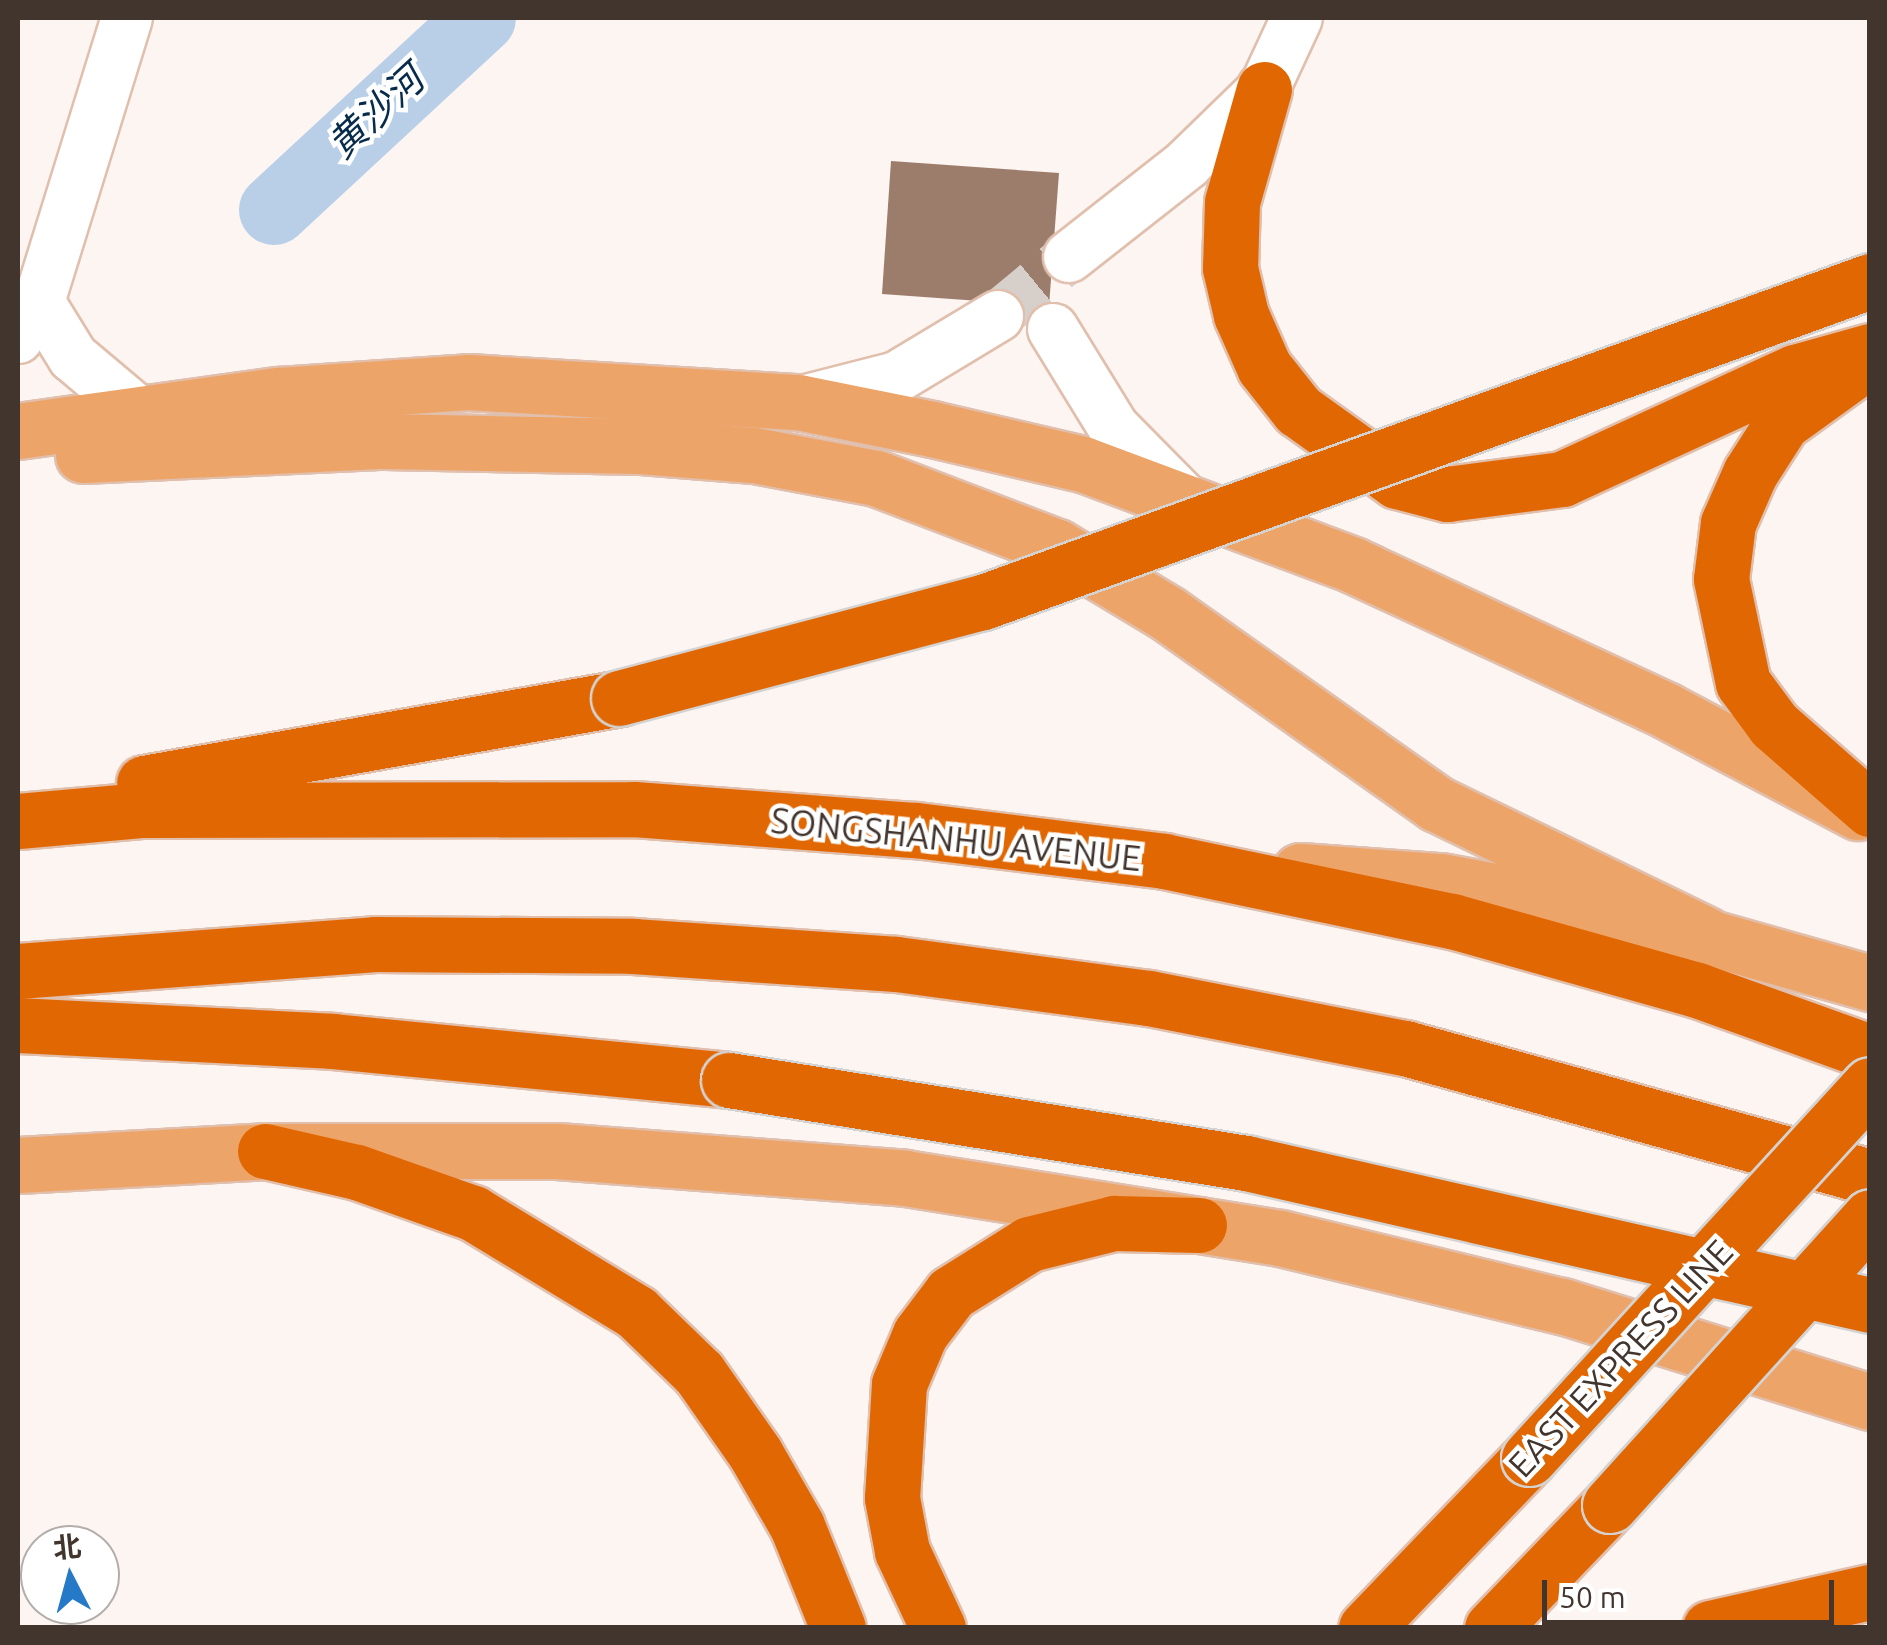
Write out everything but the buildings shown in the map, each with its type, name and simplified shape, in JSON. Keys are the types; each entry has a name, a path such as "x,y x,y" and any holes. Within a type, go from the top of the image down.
{"highway":[{"path":"1264,89 1232,202 1230,268 1241,315 1264,367 1298,410 1397,481 1447,494 1562,479 1795,372 1870,351"},
{"path":"18,806 619,698 984,602 1870,281"},
{"path":"1870,363 1782,423 1728,523 1721,579 1743,683 1774,725 1870,809"},
{"name":"SONGSHANHU AVENUE","path":"18,822 142,810 634,809 916,830 1164,861 1452,921 1697,990 1870,1052"},
{"path":"18,971 376,944 633,946 896,964 1149,998 1405,1048 1870,1178"},
{"path":"18,1025 333,1042 730,1080 1246,1163 1870,1304"},
{"name":"EAST EXPRESS LINE","path":"1366,1628 1529,1458 1870,1085"},
{"path":"265,1151 473,1213 636,1312 699,1372 755,1452 798,1526 838,1628"},
{"path":"1492,1628 1610,1505 1870,1218"},
{"path":"938,1628 902,1551 892,1498 899,1384 920,1334 951,1293 1028,1244 1114,1223 1200,1225"},
{"path":"1347,1628 1408,1585"},
{"path":"1710,1628 1870,1592"}],"main road":[{"path":"18,431 138,411 468,382 798,402 1083,464 1181,496 1667,710 1870,818"},
{"path":"18,460 206,445 621,446 754,455 876,478 1056,547 1167,614 1437,804 1705,934"},
{"path":"1164,861 1441,882 1705,934 1870,984"},
{"path":"18,1165 265,1151 659,1156 905,1178 1200,1225 1562,1306 1870,1402"}],"street":[{"path":"127,18 28,320 138,411"},
{"path":"1070,257 1187,164 1264,89 1298,18"},
{"path":"798,402 896,377 998,316"},
{"path":"1053,329 1114,428 1181,496"}],"waterway":[{"name":"黄沙河","path":"274,210 481,18"}],"tunnel":[{"path":"998,316 1069,257"}]}
